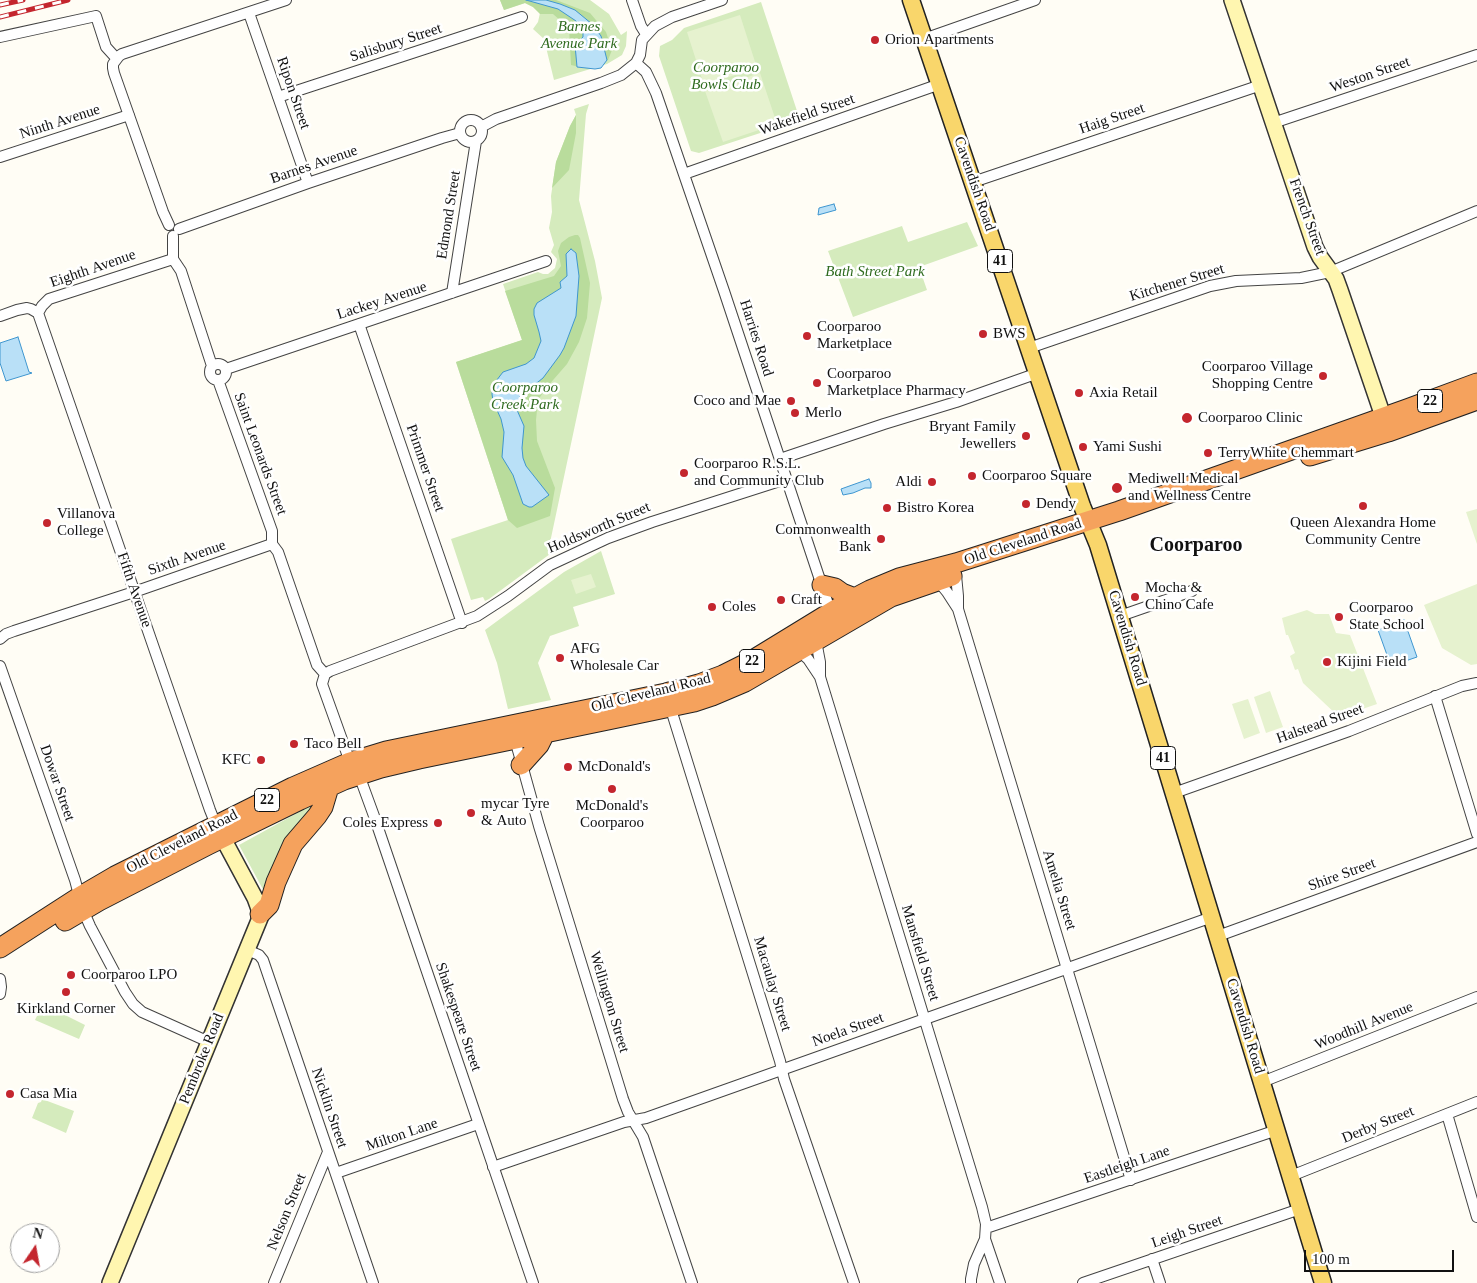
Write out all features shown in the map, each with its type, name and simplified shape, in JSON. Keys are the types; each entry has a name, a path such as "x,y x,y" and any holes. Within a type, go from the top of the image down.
{"highway":[{"name":"Old Cleveland Road","path":"1385,425 1477,383"},
{"name":"Old Cleveland Road","path":"513,732 545,733 668,700 737,668 778,645 891,597 1385,425 1477,400"},
{"name":"Old Cleveland Road","path":"0,962 81,904 115,876 328,787 355,768 386,751 513,732 668,700 694,702 745,682 816,641 855,598 870,590 898,578 1090,527"},
{"path":"822,584 855,598"},
{"path":"521,765 531,755 545,733"},
{"name":"Old Cleveland Road","path":"219,831 317,776 355,768"},
{"path":"260,914 269,904 276,882 293,844 323,807 328,787"},
{"name":"Old Cleveland Road","path":"0,948 81,904"}],"main road":[{"name":"Cavendish Road","path":"911,0 1082,506 1098,545 1323,1283"}],"street":[{"path":"176,232 170,235 167,232 169,224 163,212 113,68 116,58 122,54 286,0"},
{"path":"632,0 641,26 646,34"},
{"path":"481,127 496,119 621,75 636,63 640,55 642,40 654,26 672,17 722,0"},
{"path":"924,38 1036,0"},
{"name":"French Street","path":"1232,0 1315,247 1340,290 1385,425"},
{"name":"Ripon Street","path":"249,13 308,183"},
{"path":"0,37 96,16 106,47 116,58"},
{"name":"Salisbury Street","path":"278,97 522,17"},
{"name":"Weston Street","path":"1273,123 1477,54"},
{"name":"Harries Road","path":"636,63 646,72 650,79 684,174 834,620"},
{"name":"Wakefield Street","path":"684,174 940,84"},
{"name":"Haig Street","path":"973,182 1261,85"},
{"name":"Ninth Avenue","path":"0,157 129,115"},
{"path":"473,120 481,127 482,133 476,141 466,141 460,133 461,126 473,120"},
{"name":"Barnes Avenue","path":"176,232 308,183 460,133"},
{"name":"Edmond Street","path":"452,293 476,141"},
{"name":"Kitchener Street","path":"1029,348 1210,286 1236,281 1301,278 1330,272 1477,211"},
{"path":"176,232 173,259 181,271 212,366 210,368 210,375 218,380 224,378 226,375 224,366 218,363 212,366"},
{"name":"Eighth Avenue","path":"38,313 42,306 50,299 173,259"},
{"name":"Lackey Avenue","path":"226,369 546,261"},
{"path":"0,316 27,308 38,313"},
{"name":"Fifth Avenue","path":"38,313 210,810 219,831"},
{"name":"Primmer Street","path":"359,324 462,623"},
{"path":"780,459 956,402 1038,373"},
{"name":"Saint Leonards Street","path":"218,380 272,531 272,544 278,552 317,665 325,674 322,684 355,768"},
{"name":"Holdsworth Street","path":"325,674 462,623 488,610 550,564 608,538 786,478"},
{"name":"Sixth Avenue","path":"0,639 14,630 134,592 272,544"},
{"name":"Amelia Street","path":"956,575 958,609"},
{"name":"Amelia Street","path":"938,581 958,609 1131,1180"},
{"path":"1120,616 1192,591"},
{"name":"Mansfield Street","path":"816,641 820,662 820,677"},
{"name":"Mansfield Street","path":"799,651 808,659 820,677 982,1207 986,1233 1000,1283"},
{"name":"Dowar Street","path":"0,666 75,880 81,904 90,926 125,992 133,1004 147,1015 209,1042"},
{"name":"Halstead Street","path":"1174,793 1349,730 1462,686 1477,683"},
{"path":"1435,696 1477,834"},
{"name":"Macaulay Street","path":"668,700 782,1070 854,1283"},
{"name":"Wellington Street","path":"513,732 521,765 623,1099 643,1137 692,1283"},
{"name":"Shakespeare Street","path":"355,768 533,1283"},
{"path":"219,831 258,904 260,914"},
{"name":"Shire Street","path":"1218,936 1477,842"},
{"name":"Pembroke Road","path":"110,1283 248,950 260,914"},
{"name":"Noela Street","path":"493,1167 624,1122 646,1118 1212,917"},
{"name":"Nicklin Street","path":"248,950 259,955 263,960 373,1283"},
{"path":"0,980 2,987 0,994"},
{"name":"Woodhill Avenue","path":"1262,1082 1477,997"},
{"name":"Derby Street","path":"1291,1176 1477,1102"},
{"path":"1447,1114 1477,1217"},
{"name":"Milton Lane","path":"336,1173 478,1124"},
{"name":"Eastleigh Lane","path":"986,1233 1131,1180 1277,1130"},
{"name":"Nelson Street","path":"274,1283 328,1152"},
{"name":"Leigh Street","path":"1083,1283 1300,1209"},
{"path":"971,1283 974,1264 986,1233"},
{"path":"1152,1260 1160,1283"}],"green space":[{"name":"Barnes Avenue Park","path":"500,0 590,0 609,14 621,35 627,31 626,46 622,55 607,64 554,80 544,39 533,29 538,22 540,13 525,3 504,10"},
{"path":"500,0 556,0 590,13 606,32 612,50 608,60 580,67 571,65 569,28 553,14 540,14 533,7 525,3 504,10"},
{"name":"Coorparoo Bowls Club","path":"761,2 800,120 699,153 691,151 659,56 660,46 672,40 684,28"},
{"path":"740,15 757,68 704,85 687,32"},
{"path":"760,73 777,124 723,142 705,91"},
{"name":"Coorparoo Creek Park","path":"589,104 586,114 579,200 595,261 602,298 548,552 550,554 489,599 485,601 483,597 471,600 451,539 508,520 456,362 522,340 503,284 538,272 548,274 555,268 557,259 551,252 554,245 549,228 556,162 576,115 574,109"},
{"path":"576,115 576,133 569,170 552,188 556,162"},
{"name":"Bath Street Park","path":"967,222 978,246 919,267 927,290 853,317 828,251 902,226 908,242"},
{"path":"578,235 580,238 590,283 587,318 579,342 567,364 538,400 536,420 537,441 555,488 550,516 517,528 508,520 456,362 522,340 505,291 554,276 561,266 558,251 561,243"},
{"path":"1477,509 1477,544 1466,512"},
{"path":"601,551 615,594 573,607 579,626 550,636 538,663 551,700 508,709 497,663 485,630 564,572"},
{"path":"591,574 596,587 576,594 571,580"},
{"path":"1477,584 1477,664 1471,665 1442,648 1424,605"},
{"name":"Kijini Field","path":"1307,610 1315,614 1329,614 1336,633 1350,635 1377,704 1339,717 1303,683 1298,669 1295,670 1290,656 1295,653 1288,635 1286,635 1282,618"},
{"path":"1270,691 1283,727 1266,733 1254,697"},
{"path":"1248,699 1260,733 1244,739 1232,704"},
{"path":"319,801 266,895 239,845"},
{"path":"45,1005 85,1025 79,1039 35,1020 41,1014 44,1016 46,1010 43,1009"},
{"path":"42,1099 74,1111 66,1133 32,1118 38,1103"}],"water":[{"path":"526,0 546,0 560,4 575,10 592,24 601,36 607,60 601,68 577,67 575,45 583,37 583,33 576,21 558,9"},
{"path":"834,204 836,210 818,215 819,208"},
{"path":"571,249 576,253 579,276 576,316 560,355 543,378 520,396 518,403 517,410 524,426 523,458 526,466 549,495 532,507 529,507 523,504 513,475 502,457 504,432 501,419 493,401 493,385 503,372 526,364 534,358 541,341 534,309 537,303 561,288 560,282 567,276 566,254"},
{"path":"18,337 29,372 32,373 6,381 0,363 0,343"},
{"path":"869,479 871,488 843,495 841,489"},
{"path":"1404,620 1417,657 1391,666 1378,630"}],"railway":[{"path":"0,5 23,0"},
{"path":"0,17 68,0"}],"place":[{"name":"Orion Apartments","path":"875,40"},
{"name":"BWS","path":"983,334"},
{"name":"Coorparoo Marketplace","path":"807,336"},
{"name":"Coorparoo Village Shopping Centre","path":"1323,376"},
{"name":"Coorparoo Marketplace Pharmacy","path":"817,383"},
{"name":"Axia Retail","path":"1079,393"},
{"name":"Coco and Mae","path":"791,401"},
{"name":"Merlo","path":"795,413"},
{"name":"Coorparoo Clinic","path":"1187,418"},
{"name":"Bryant Family Jewellers","path":"1026,436"},
{"name":"Yami Sushi","path":"1083,447"},
{"name":"TerryWhite Chemmart","path":"1208,453"},
{"name":"Coorparoo R.S.L. and Community Club","path":"684,473"},
{"name":"Coorparoo Square","path":"972,476"},
{"name":"Aldi","path":"932,482"},
{"name":"Mediwell Medical and Wellness Centre","path":"1117,488"},
{"name":"Dendy","path":"1026,504"},
{"name":"Queen Alexandra Home Community Centre","path":"1363,506"},
{"name":"Bistro Korea","path":"887,508"},
{"name":"Villanova College","path":"47,523"},
{"name":"Commonwealth Bank","path":"881,539"},
{"name":"Mocha & Chino Cafe","path":"1135,597"},
{"name":"Craft","path":"781,600"},
{"name":"Coles","path":"712,607"},
{"name":"Coorparoo State School","path":"1339,617"},
{"name":"AFG Wholesale Car","path":"560,658"},
{"name":"Kijini Field","path":"1327,662"},
{"name":"Taco Bell","path":"294,744"},
{"name":"KFC","path":"261,760"},
{"name":"McDonald's","path":"568,767"},
{"name":"McDonald's Coorparoo","path":"612,789"},
{"name":"mycar Tyre & Auto","path":"471,813"},
{"name":"Coles Express","path":"438,823"},
{"name":"Coorparoo LPO","path":"71,975"},
{"name":"Kirkland Corner","path":"66,992"},
{"name":"Casa Mia","path":"10,1094"}],"district":[{"name":"Coorparoo","path":"1196,546"}]}
